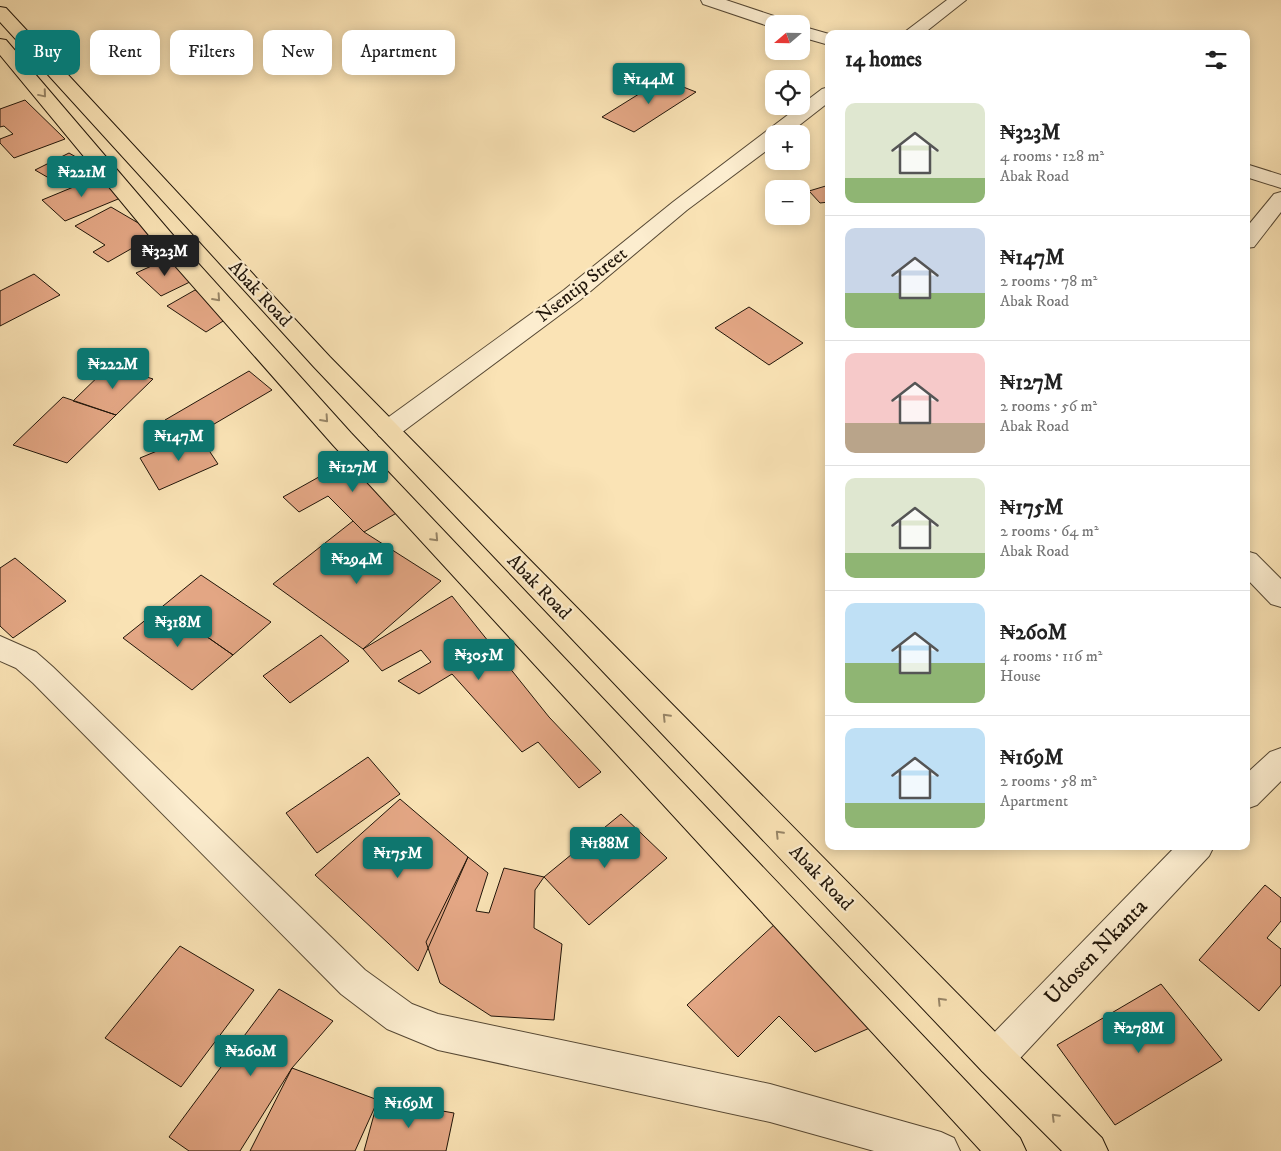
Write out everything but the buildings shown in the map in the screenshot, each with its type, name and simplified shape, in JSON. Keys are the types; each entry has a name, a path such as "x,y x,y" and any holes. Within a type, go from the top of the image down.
{"highway":[{"name":"Abak Road","path":"0,12 322,362 995,1058 1089,1151"},
{"name":"Abak Road","path":"0,44 170,246 342,439 1007,1151"}],"street":[{"path":"709,0 765,19"},
{"path":"917,30 958,0"},
{"path":"810,34 825,39"},
{"name":"Nsentip Street","path":"786,125 825,96"},
{"name":"Nsentip Street","path":"388,430 572,295 680,206 765,141"},
{"path":"1250,171 1281,182"},
{"path":"1250,237 1281,198"},
{"path":"1250,565 1281,596"},
{"path":"0,648 26,660 43,675 353,982 400,1017 438,1032 770,1103 941,1151"},
{"path":"1250,792 1281,761"},
{"name":"Udosen Nkanta","path":"995,1058 1194,850"}]}
